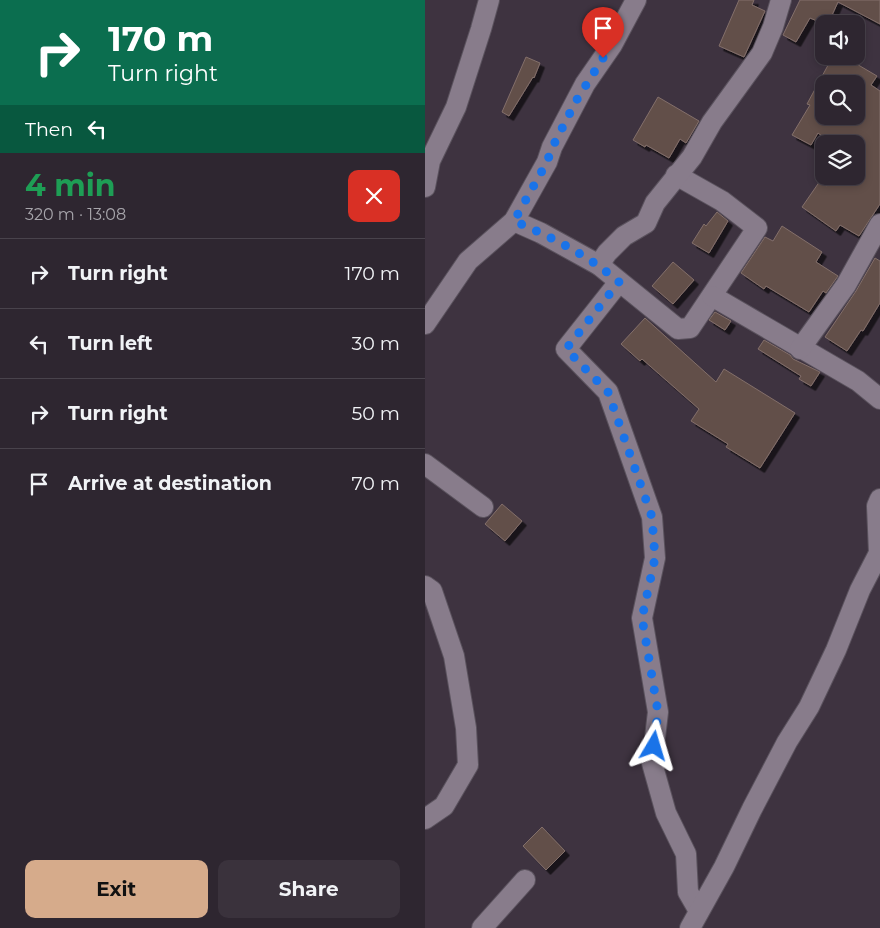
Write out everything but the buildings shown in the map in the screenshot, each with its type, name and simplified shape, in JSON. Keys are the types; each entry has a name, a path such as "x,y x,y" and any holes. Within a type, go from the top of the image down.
{"street":[{"path":"425,187 429,161 456,107 489,0"},
{"path":"425,324 468,261 514,221 547,162 552,148 585,84 612,45 636,0"},
{"path":"599,265 607,252 624,236 646,223 655,203 692,157 712,122 762,53 773,27 781,0"},
{"path":"514,221 541,233 599,265 677,329 691,328 757,228 722,201 676,176"},
{"path":"800,349 846,285 880,224"},
{"path":"619,282 566,349 608,392 652,517 655,558 642,618 658,712 652,763 666,813 687,854 688,892 695,920"},
{"path":"712,296 800,349 858,381 880,399"},
{"path":"425,464 483,507"},
{"path":"695,920 724,868 752,809 783,751 809,707 836,650 860,590 879,553 877,506 880,500"},
{"path":"425,586 432,590 454,656 466,728 468,765 444,806 425,819"},
{"path":"483,928 525,880"}],"route":[{"path":"603,58 585,84 552,148 547,162 514,221 541,233 599,265 619,282 566,349 608,392 652,517 655,558 642,618 658,712 654,746"}]}
